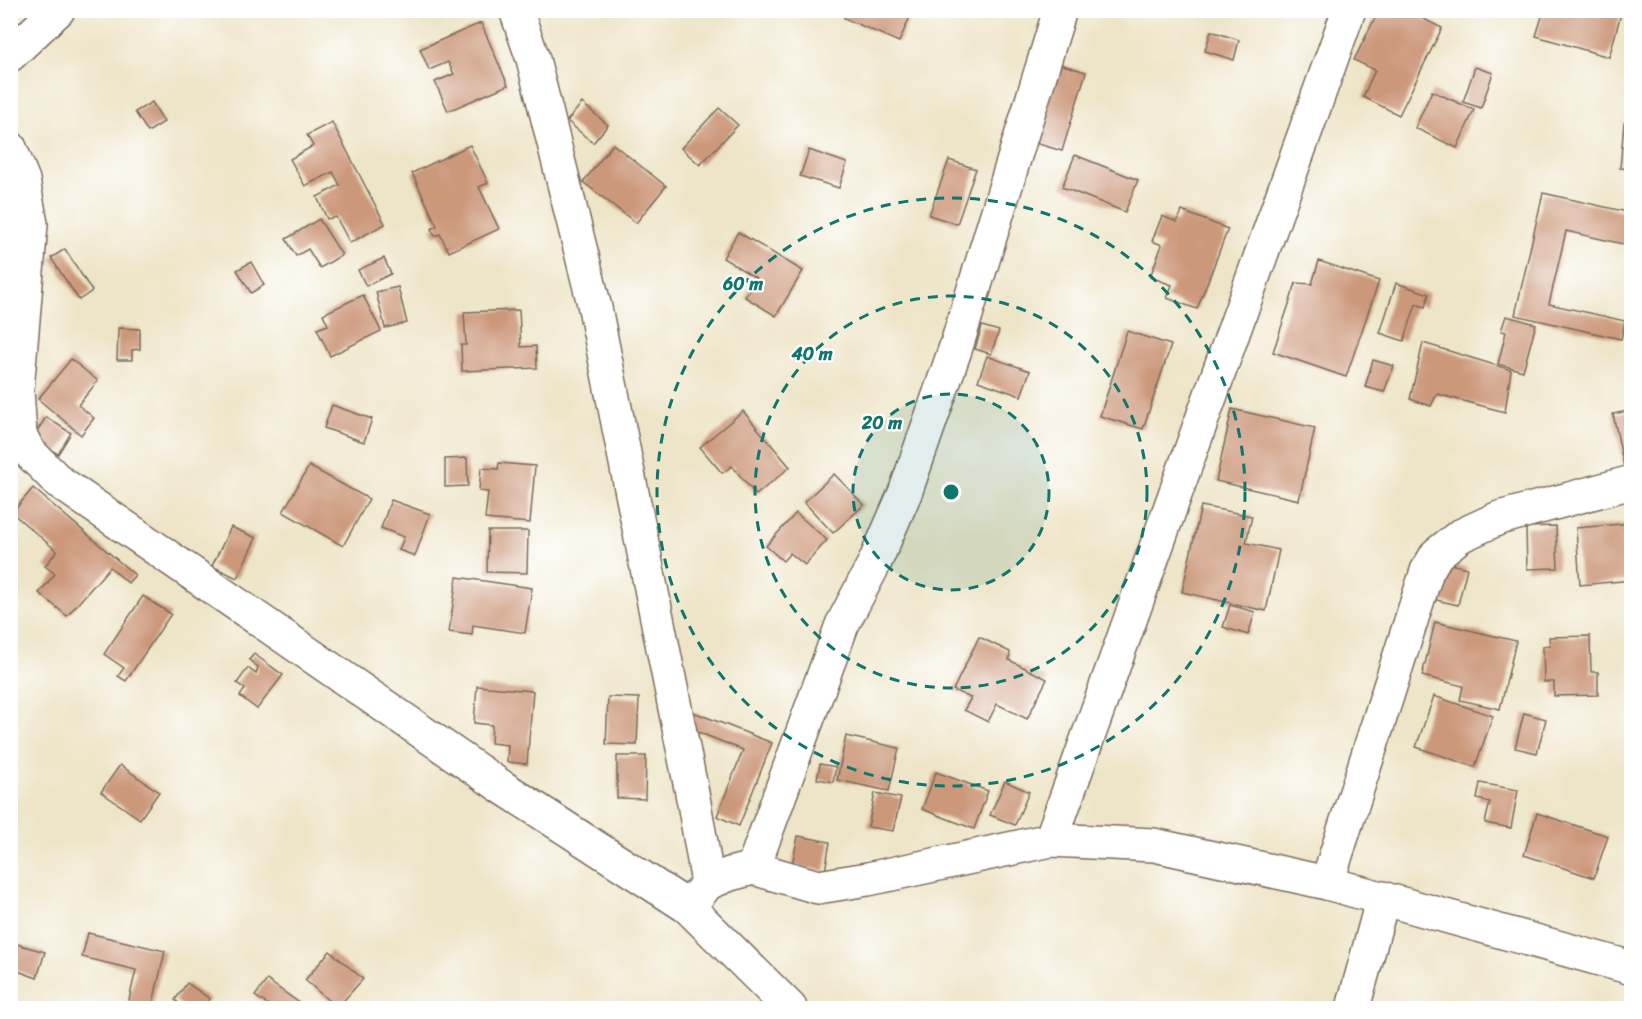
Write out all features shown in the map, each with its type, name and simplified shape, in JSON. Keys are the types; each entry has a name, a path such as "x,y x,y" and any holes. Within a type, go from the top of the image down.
{"street":[{"path":"10,55 58,10"},
{"path":"516,10 533,59 595,308 694,802 698,895"},
{"path":"753,868 842,626 905,493 956,347 1060,10"},
{"path":"1051,840 1349,10"},
{"path":"10,148 23,180 31,224 17,390 20,435 29,452 58,481 502,787 698,895 790,1008"},
{"path":"1327,883 1427,571 1437,554 1460,536 1499,518 1632,482"},
{"path":"698,895 730,874 753,868 818,887 868,879 1051,840 1154,845 1327,883 1632,968"},
{"path":"1353,1008 1383,898"}],"building":[{"path":"848,10 907,10 912,12 899,42 844,18"},
{"path":"1379,10 1406,10 1442,28 1399,115 1363,97 1375,70 1354,60"},
{"path":"1544,10 1622,10 1609,57 1536,36"},
{"path":"481,23 508,85 448,111 435,82 454,74 448,62 429,70 420,49"},
{"path":"1211,31 1239,40 1234,60 1205,51"},
{"path":"1053,62 1086,72 1062,151 1029,141"},
{"path":"1475,67 1493,73 1481,108 1463,102"},
{"path":"1432,91 1474,110 1457,148 1415,128"},
{"path":"152,102 164,122 148,132 135,112"},
{"path":"582,103 608,125 593,143 567,121"},
{"path":"719,108 738,125 700,165 681,148"},
{"path":"1632,121 1632,169 1620,168 1624,123"},
{"path":"332,122 385,224 350,243 336,217 327,219 317,197 340,185 333,172 305,186 290,159 313,146 307,135"},
{"path":"613,144 666,186 636,223 583,182"},
{"path":"470,145 488,183 479,187 499,229 449,252 440,234 435,236 431,229 437,226 412,173"},
{"path":"809,150 847,163 839,188 800,176"},
{"path":"1075,155 1138,180 1125,212 1062,187"},
{"path":"949,160 976,169 957,224 929,215"},
{"path":"1543,193 1632,213 1632,246 1566,231 1549,304 1625,321 1621,339 1515,315"},
{"path":"1182,211 1228,229 1197,309 1167,298 1172,285 1150,277 1162,245 1152,241 1162,216 1177,222"},
{"path":"319,219 342,255 320,268 308,249 296,256 286,239"},
{"path":"738,232 803,271 776,316 745,297 756,278 723,258"},
{"path":"65,249 92,291 79,300 51,258"},
{"path":"384,258 391,274 366,286 358,270"},
{"path":"1319,261 1379,281 1346,377 1273,352 1296,283 1312,284"},
{"path":"251,262 264,285 251,293 237,270"},
{"path":"1396,283 1429,294 1425,307 1416,304 1404,341 1380,333"},
{"path":"398,287 407,323 385,328 376,292"},
{"path":"363,295 381,331 330,356 317,329 328,325 323,314"},
{"path":"519,310 521,347 536,346 537,368 462,371 461,345 466,345 464,312"},
{"path":"1506,316 1536,324 1523,371 1498,364 1506,332 1501,331"},
{"path":"982,326 999,331 991,354 975,349"},
{"path":"118,328 140,329 140,349 132,350 132,360 117,360"},
{"path":"1127,331 1171,345 1143,429 1100,416"},
{"path":"1423,343 1511,370 1505,412 1437,394 1431,406 1410,399"},
{"path":"987,356 1030,371 1021,396 978,381"},
{"path":"71,359 98,381 78,405 94,418 81,435 38,399"},
{"path":"1373,360 1394,366 1384,392 1365,387"},
{"path":"332,405 372,419 364,442 324,428"},
{"path":"1232,409 1315,428 1299,500 1216,481"},
{"path":"1632,410 1632,466 1624,467 1613,414"},
{"path":"743,411 790,467 756,495 732,466 722,473 700,447"},
{"path":"46,417 71,433 58,454 32,439"},
{"path":"467,458 468,486 445,487 445,459"},
{"path":"499,463 535,466 530,523 485,519 488,492 479,491 481,468 498,469"},
{"path":"309,466 369,499 343,546 283,512"},
{"path":"834,474 864,505 833,533 804,502"},
{"path":"33,488 135,575 128,583 110,567 67,616 39,593 55,574 45,566 57,551 12,513"},
{"path":"391,500 430,514 415,556 399,550 404,537 381,528"},
{"path":"1201,506 1252,516 1246,543 1279,550 1266,611 1182,592"},
{"path":"796,513 827,540 805,565 790,553 783,561 766,546"},
{"path":"1632,523 1632,580 1580,585 1576,528"},
{"path":"1556,526 1558,568 1527,569 1526,527"},
{"path":"231,527 256,538 237,578 212,566"},
{"path":"488,531 528,531 527,573 487,572"},
{"path":"1441,562 1467,568 1458,605 1432,599"},
{"path":"457,577 532,588 525,633 473,625 472,635 449,632"},
{"path":"143,596 171,614 126,681 118,676 124,668 104,654"},
{"path":"1230,605 1255,612 1248,635 1223,627"},
{"path":"1435,622 1516,641 1500,709 1460,700 1463,686 1422,676"},
{"path":"1590,636 1591,672 1598,672 1598,695 1554,696 1554,682 1544,682 1543,646 1550,645 1549,637"},
{"path":"979,637 1010,652 1009,660 1047,679 1027,719 997,704 988,722 964,710 971,698 953,690"},
{"path":"254,654 283,675 257,709 240,696 245,689 237,683 248,668 256,674 258,667 249,660"},
{"path":"477,686 533,691 527,764 507,762 508,745 491,743 492,725 474,723"},
{"path":"1434,696 1493,716 1475,767 1416,747"},
{"path":"608,697 639,698 637,745 606,744"},
{"path":"691,711 772,743 739,826 717,816 743,750 685,727"},
{"path":"1524,713 1546,719 1537,753 1515,748"},
{"path":"846,736 899,748 889,791 837,780"},
{"path":"617,756 646,756 645,799 617,798"},
{"path":"820,764 836,767 833,782 817,779"},
{"path":"120,765 159,792 140,819 101,792"},
{"path":"936,772 988,791 974,829 922,809"},
{"path":"1005,781 1029,792 1015,825 990,815"},
{"path":"1480,783 1518,790 1511,828 1485,823 1490,802 1477,799"},
{"path":"875,793 901,798 893,831 868,827"},
{"path":"1537,813 1608,836 1594,878 1524,855"},
{"path":"798,836 830,842 825,871 792,865"},
{"path":"88,933 165,951 152,1008 127,1008 136,970 82,957"},
{"path":"10,942 45,952 37,978 15,970 10,982"},
{"path":"330,951 363,979 337,1008 305,980"},
{"path":"267,980 298,1002 293,1008 273,1008 255,996"},
{"path":"187,983 210,999 202,1008 185,1008 175,1000"}]}
